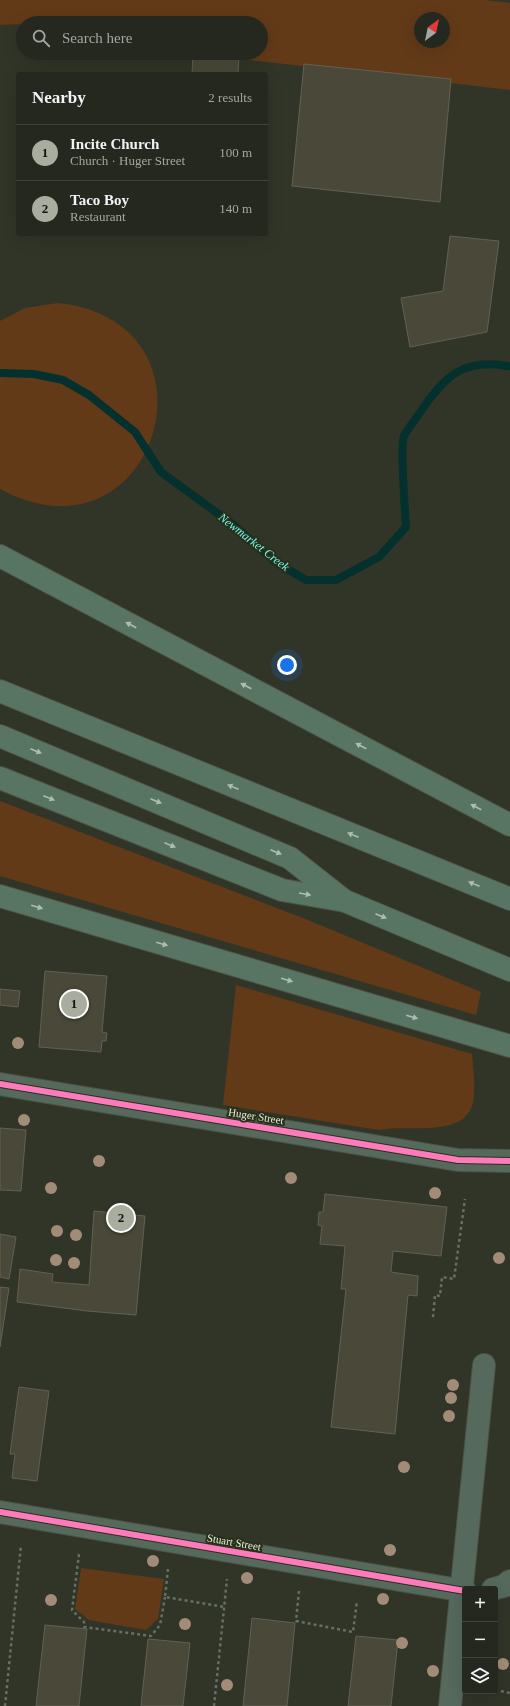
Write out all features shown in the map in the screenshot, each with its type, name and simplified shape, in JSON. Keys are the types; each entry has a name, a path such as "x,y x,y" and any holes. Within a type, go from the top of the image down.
{"highway":[{"path":"0,556 510,825"},
{"path":"0,682 107,736"},
{"path":"0,691 107,736 510,899"},
{"path":"0,736 290,858 345,901"},
{"path":"0,778 282,890 345,901 510,970"},
{"path":"0,896 510,1046"}],"street":[{"name":"Huger Street","path":"0,1084 458,1160 510,1162"},
{"path":"464,1586 484,1365"},
{"name":"Stuart Street","path":"0,1512 462,1591"},
{"path":"498,1588 504,1586 510,1581"},
{"path":"450,1706 462,1607"}],"path":[{"path":"433,1317 435,1295 440,1296 442,1278 454,1279 466,1200"},
{"path":"5,1706 21,1545"},
{"path":"79,1554 72,1610 84,1622 84,1627 152,1636 160,1625 168,1569"},
{"path":"214,1706 227,1579"},
{"path":"300,1591 296,1621 353,1632 357,1601"},
{"path":"165,1597 224,1607"},
{"path":"498,1691 510,1693"}],"shaded area":[{"path":"0,0 485,0 510,3 510,90 250,60 268,60 268,16 16,16 16,24 0,25"},
{"path":"58,303 112,320 144,352 157,392 152,435 132,472 99,498 54,506 0,489 0,321 25,308"},
{"path":"0,801 308,920 481,992 476,1015 0,876"},
{"path":"236,985 472,1054 474,1094 471,1109 463,1119 451,1125 379,1130 223,1105"},
{"path":"81,1568 164,1579 158,1619 146,1630 89,1620 75,1609"}],"building":[{"path":"193,60 239,60 238,72 192,72"},
{"path":"304,64 451,79 440,202 292,186"},
{"path":"450,236 499,241 487,332 410,347 401,298 443,291"},
{"path":"45,971 107,976 102,1032 107,1033 106,1041 102,1041 101,1052 39,1047"},
{"path":"0,989 20,991 18,1007 0,1005"},
{"path":"0,1128 26,1130 21,1191 0,1190"},
{"path":"325,1194 447,1207 441,1256 393,1251 391,1272 418,1276 417,1296 408,1295 395,1434 331,1427 346,1289 341,1289 345,1246 320,1244 322,1226 318,1225 319,1212 323,1212"},
{"path":"94,1211 145,1216 136,1315 87,1311 17,1302 20,1269 53,1274 52,1282 89,1285"},
{"path":"0,1234 16,1237 9,1279 0,1277"},
{"path":"0,1287 9,1288 0,1347"},
{"path":"19,1387 49,1391 37,1481 12,1478 15,1454 10,1454"},
{"path":"252,1618 295,1623 287,1706 243,1706"},
{"path":"45,1625 87,1629 79,1706 36,1706"},
{"path":"356,1636 398,1640 391,1706 348,1706"},
{"path":"148,1639 190,1643 183,1706 141,1706"}],"waterway":[{"name":"Newmarket Creek","path":"0,373 34,374 63,380 89,395 135,432 161,472 235,526 274,561 306,580 336,580 379,557 406,527 403,465 404,436 438,388 447,379 467,367 492,364 508,366"}],"cycle path":[{"path":"0,1084 458,1160 510,1161"},
{"path":"0,1512 462,1590"}],"place":[{"name":"Incite Church","path":"74,1004"},
{"name":"Taco Boy","path":"121,1218"}]}
